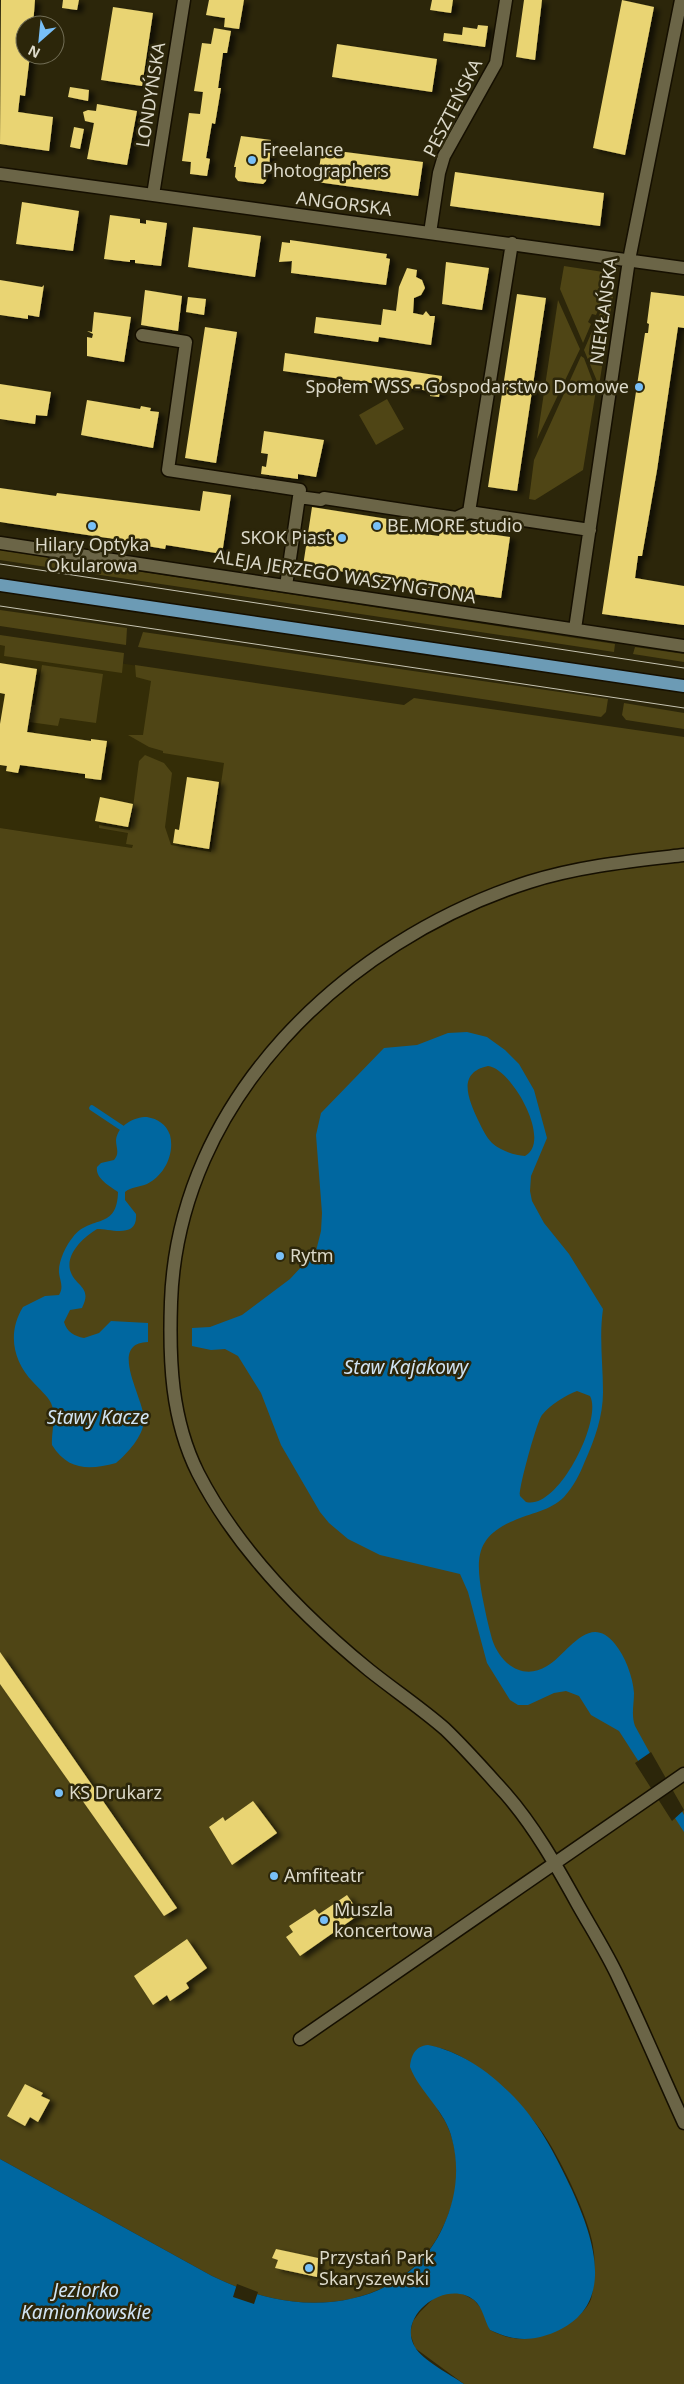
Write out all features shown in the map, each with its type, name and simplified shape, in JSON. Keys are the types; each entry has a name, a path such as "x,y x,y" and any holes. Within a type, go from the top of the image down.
{"main road":[{"path":"0,585 684,686"}],"street":[{"name":"LONDYŃSKA","path":"153,195 184,0"},
{"name":"PESZTEŃSKA","path":"430,233 439,173 444,156 498,58 506,0"},
{"name":"NIEKŁAŃSKA","path":"576,629 629,260 681,0"},
{"name":"ANGORSKA","path":"0,174 684,268"},
{"path":"470,512 512,243"},
{"path":"142,335 186,342 168,470 300,490 286,586"},
{"path":"299,497 321,500 324,498 456,518 470,512 590,530"},
{"name":"ALEJA JERZEGO WASZYNGTONA","path":"0,543 684,646"},
{"path":"684,855 593,867 526,883 446,916 381,954 332,991 291,1029 263,1062 224,1115 207,1151 184,1215 173,1272 170,1355 173,1392 180,1426 188,1450 213,1499 252,1553 309,1616 367,1668 447,1731 508,1797 556,1864 617,1975 684,2123"},
{"path":"300,2039 684,1774"}],"shaded area":[{"path":"564,266 610,273 612,279 596,315 592,314 588,322 591,324 583,343 560,289"},
{"path":"613,283 615,284 599,386 584,350"},
{"path":"558,300 580,349 537,439"},
{"path":"581,356 584,358 596,390 583,470 535,500 529,499 534,460"},
{"path":"387,399 404,429 376,445 359,415"},
{"path":"0,550 615,644 614,652 0,560"},
{"path":"0,610 127,628 126,645 0,626"},
{"path":"143,632 608,699 606,712 601,717 138,647"},
{"path":"0,635 124,653 122,673 4,656 5,646 0,645"},
{"path":"0,645 165,670 236,761 221,862 0,828"},
{"path":"635,647 684,654 684,662 633,654"},
{"path":"42,665 103,674 96,723 60,718 58,726 29,722 31,705 35,705"},
{"path":"135,665 404,705 414,698 684,737 684,2384 464,2384 415,2348 410,2333 413,2321 436,2296 447,2293 461,2293 474,2300 482,2309 490,2330 507,2337 520,2338 551,2332 574,2319 585,2310 591,2299 594,2283 594,2253 588,2225 565,2171 540,2129 518,2102 489,2075 473,2063 439,2048 423,2046 436,2105 448,2127 455,2150 457,2178 451,2206 436,2240 421,2259 404,2275 385,2287 342,2301 319,2303 295,2302 264,2296 242,2289 212,2276 0,2159 0,828 132,848 133,845 126,844 128,833 99,828 99,825 130,830 139,761 145,755 164,763 172,773 165,827 171,845 211,852 224,763 163,753 163,751 149,747 128,735 143,735 151,681 136,677"},
{"path":"624,703 684,713 684,729 626,720 622,715"}],"water":[{"name":"Staw Kajakowy","path":"467,1032 487,1037 505,1050 519,1064 534,1090 547,1138 531,1176 530,1191 532,1201 544,1223 569,1254 603,1309 601,1330 602,1410 589,1453 579,1475 564,1497 553,1506 519,1518 501,1527 491,1534 481,1551 479,1560 480,1582 492,1639 501,1656 507,1662 514,1668 529,1672 538,1670 555,1661 570,1646 587,1634 596,1632 605,1635 615,1644 625,1661 632,1680 635,1726 684,1815 684,1832 619,1731 591,1715 579,1696 566,1691 554,1693 528,1705 518,1705 510,1700 487,1663 468,1592 460,1574 380,1555 348,1539 329,1523 320,1512 281,1445 261,1393 238,1356 225,1349 211,1350 192,1346 192,1328 210,1327 242,1315 290,1279 316,1251 321,1231 322,1213 316,1135 321,1113 384,1048 417,1045 448,1033","holes":["488,1066 497,1070 507,1079 526,1106 532,1121 534,1136 532,1148 525,1156 508,1152 492,1143 484,1132 475,1112 469,1096 468,1081 478,1070","577,1391 590,1396 592,1408 590,1424 584,1442 564,1478 551,1492 538,1501 526,1502 520,1496 520,1491 528,1456 542,1415 554,1404"]},
{"name":"Stawy Kacze","path":"147,1117 161,1123 170,1135 171,1150 167,1164 158,1176 147,1184 125,1192 125,1200 136,1214 133,1227 123,1231 97,1229 87,1236 73,1252 69,1264 70,1270 72,1276 84,1291 85,1301 82,1308 70,1310 64,1322 71,1333 84,1338 99,1333 111,1321 148,1323 148,1342 136,1345 130,1352 129,1362 143,1412 143,1427 134,1444 116,1463 97,1467 80,1466 65,1460 52,1445 53,1408 47,1397 26,1374 21,1365 15,1346 15,1327 23,1307 45,1296 59,1295 61,1287 59,1273 61,1259 73,1237 80,1230 108,1217 113,1212 117,1204 118,1192 100,1178 97,1167 101,1163 114,1160 116,1157 117,1135 123,1126 137,1118"},
{"name":"Jeziorko Kamionkowskie","path":"428,2045 451,2052 472,2062 491,2076 529,2114 552,2151 580,2208 592,2248 595,2268 594,2288 587,2305 575,2320 546,2335 530,2339 514,2338 490,2330 477,2303 463,2294 450,2294 438,2297 418,2313 412,2323 411,2335 415,2347 424,2357 464,2384 0,2384 0,2159 212,2276 242,2289 272,2298 297,2302 323,2303 348,2300 371,2293 393,2282 413,2268 430,2250 443,2227 451,2206 456,2173 452,2139 439,2111 414,2076 410,2067 414,2052 420,2047"}],"pier":[{"path":"651,1752 684,1810 672,1821 635,1763"},
{"path":"237,2284 258,2292 254,2304 233,2297"}],"building":[{"path":"1,0 35,0 34,15 15,15 15,65 29,65 25,96 20,95 18,112 53,117 49,151 0,144"},
{"path":"63,0 79,0 77,10 62,8"},
{"path":"209,0 244,0 239,29 224,27 225,18 206,15"},
{"path":"432,0 453,0 451,13 430,10"},
{"path":"524,0 542,0 535,60 516,57"},
{"path":"622,0 654,7 625,155 593,148"},
{"path":"113,7 153,13 142,86 101,80"},
{"path":"478,25 488,26 485,47 443,41 444,33 462,35 463,27 477,29"},
{"path":"214,28 231,31 227,53 223,53 218,88 221,88 215,124 212,123 206,158 210,159 207,176 190,174 191,162 182,161 189,113 200,114 203,92 194,91 202,43 211,44"},
{"path":"337,44 437,59 432,92 332,77"},
{"path":"70,87 89,90 88,101 68,97"},
{"path":"97,104 137,111 127,165 87,159 94,123 85,121 83,112 88,110 96,111"},
{"path":"74,127 84,129 80,149 70,147"},
{"name":"Freelance Photographers","path":"241,136 271,140 269,169 267,168 266,181 263,184 238,181 235,177 236,167 234,167"},
{"path":"322,149 423,162 418,196 317,182"},
{"path":"455,172 604,193 600,226 450,206"},
{"path":"22,202 79,211 73,251 16,244"},
{"path":"110,215 140,219 140,223 146,224 146,220 167,223 161,266 135,263 135,260 130,260 130,262 104,259"},
{"path":"193,227 261,236 255,277 188,267"},
{"path":"290,240 387,254 386,258 390,259 386,285 291,273 292,261 279,262 282,242 290,243"},
{"path":"446,262 489,268 482,310 442,304"},
{"path":"407,268 417,270 416,277 422,280 425,288 421,295 414,298 413,313 423,315 426,311 430,316 435,316 431,345 379,337 378,342 314,333 316,317 381,325 383,309 396,311 399,287"},
{"path":"0,280 42,287 44,285 39,317 28,315 28,319 0,315"},
{"path":"145,290 182,296 178,331 141,325"},
{"path":"651,292 684,296 684,328 678,327 657,470 642,556 638,556 635,578 684,586 684,625 602,614 645,333 648,333 649,324 647,323"},
{"path":"517,294 546,298 517,491 488,487"},
{"path":"188,297 206,299 204,315 186,312"},
{"path":"94,312 131,317 124,362 87,356 87,337 92,338 93,334 87,331 92,332"},
{"path":"205,327 237,332 216,463 185,458"},
{"path":"285,353 442,376 439,397 430,396 430,391 283,371"},
{"path":"0,384 51,392 47,416 36,415 35,424 0,419"},
{"path":"87,400 140,409 141,406 151,408 150,411 159,412 153,448 81,435"},
{"path":"264,431 324,440 316,477 298,474 298,479 261,474 262,466 266,467 268,454 261,453"},
{"path":"0,488 56,496 57,493 200,511 203,491 231,495 222,554 166,545 165,549 141,545 141,543 0,522"},
{"path":"312,507 388,519 386,529 439,536 441,527 510,537 501,598 359,578 360,574 303,566"},
{"path":"0,663 37,669 27,732 91,741 91,739 107,741 101,780 85,778 85,774 20,765 18,773 6,771 7,766 0,765 0,724 5,694 0,693"},
{"path":"187,777 219,782 209,849 173,843 175,829 179,830"},
{"path":"100,797 133,804 128,827 95,821"},
{"path":"0,1652 177,1908 164,1916 0,1684"},
{"path":"253,1801 277,1833 232,1865 209,1827 223,1817 225,1821"},
{"name":"Muszla koncertowa","path":"347,1895 360,1914 300,1956 286,1937 293,1932 289,1926 315,1909 319,1914"},
{"path":"187,1939 207,1968 186,1983 189,1988 170,2001 167,1995 153,2005 134,1976"},
{"path":"25,2084 43,2093 41,2096 50,2100 38,2122 30,2117 25,2126 7,2116"},
{"path":"276,2249 318,2258 317,2277 275,2268 278,2260 272,2258"}],"waterway":[{"path":"92,1108 122,1128"}],"tram line":[{"path":"0,564 684,668"},
{"path":"0,606 684,708"}],"place":[{"name":"Freelance Photographers","path":"252,160"},
{"name":"Społem WSS - Gospodarstwo Domowe","path":"639,387"},
{"name":"Hilary Optyka Okularowa","path":"92,526"},
{"name":"BE.MORE studio","path":"377,526"},
{"name":"SKOK Piast","path":"342,538"},
{"name":"Rytm","path":"280,1256"},
{"name":"KS Drukarz","path":"59,1793"},
{"name":"Amfiteatr","path":"274,1876"},
{"name":"Muszla koncertowa","path":"324,1920"},
{"name":"Przystań Park Skaryszewski","path":"309,2268"}]}
